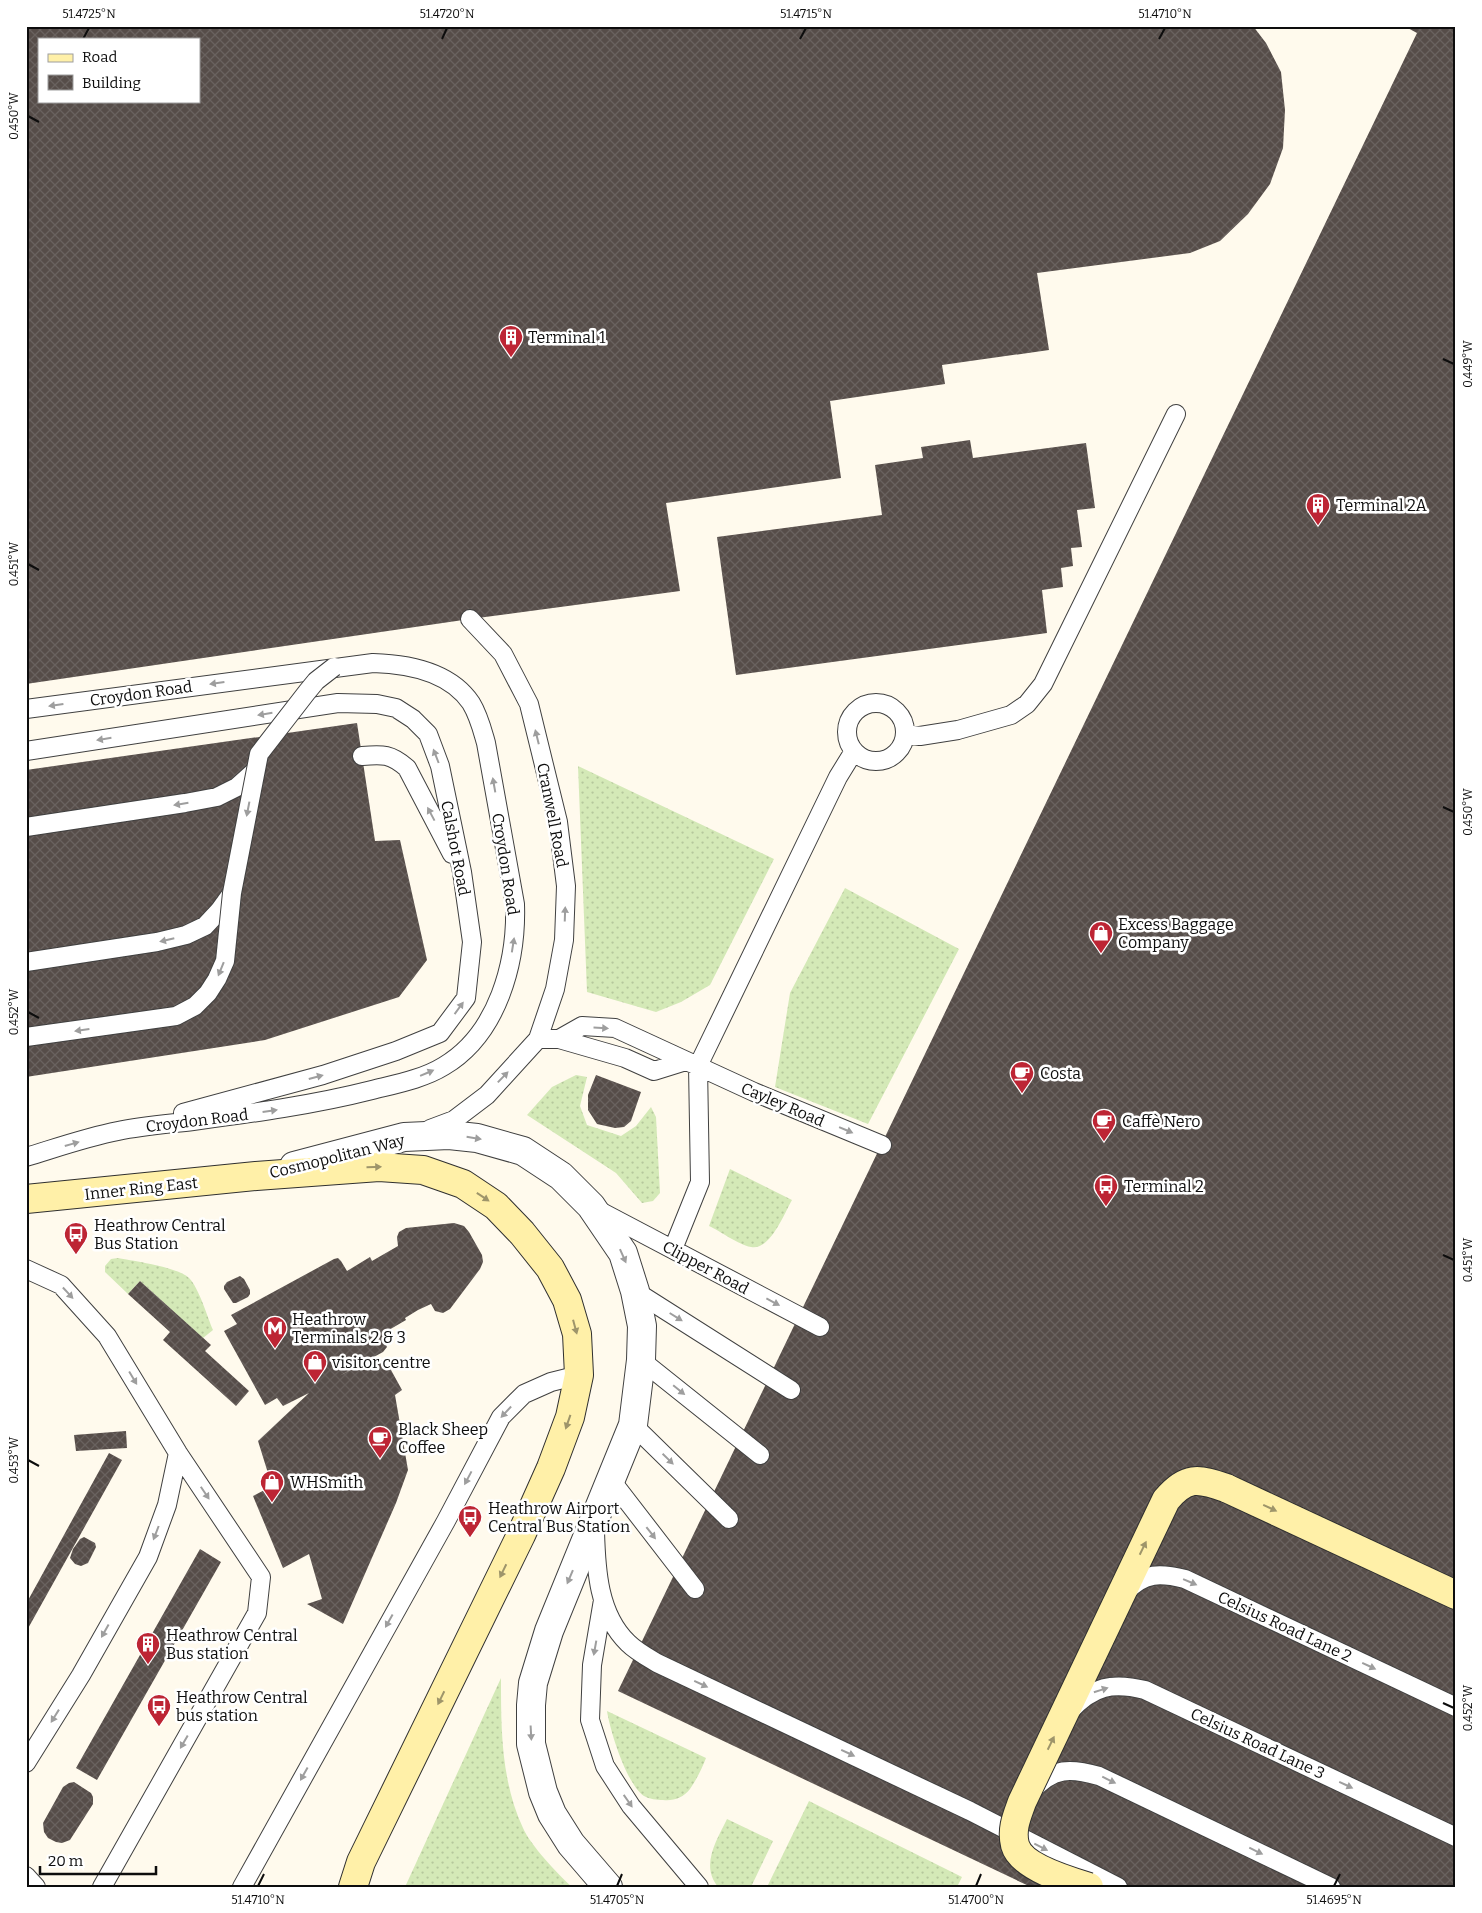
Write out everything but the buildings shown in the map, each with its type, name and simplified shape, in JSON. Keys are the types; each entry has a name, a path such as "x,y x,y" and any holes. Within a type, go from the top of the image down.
{"street":[{"name":"Cosmopolitan Way","path":"256,1176 404,1138 449,1135 477,1138 523,1151 561,1176 591,1206 623,1253 635,1291 642,1326 641,1360 634,1425 549,1631 533,1682 530,1726 536,1765 552,1814 571,1844 608,1887"},
{"name":"Inner Ring East","path":"26,1199 379,1166 423,1170 463,1184 496,1206 522,1232 550,1268 567,1300 577,1334 579,1375 570,1417 551,1468 521,1535 354,1878"},
{"path":"1089,1887 1064,1880 1028,1861 1016,1846 1014,1826 1022,1802 1117,1602 1166,1500 1176,1488 1190,1481 1207,1481 1226,1488 1456,1595"}],"lane":[{"path":"905,734 920,736 958,730 1011,715 1027,704 1042,684 1176,414"},
{"name":"Cranwell Road","path":"404,1138 454,1120 487,1095 538,1039 555,989 564,940 566,886 558,822 529,704 503,654 470,619"},
{"name":"Croydon Road","path":"26,709 374,663 394,663 438,676 458,688 480,720 486,743 515,904 516,929 509,970 494,1013 468,1047 444,1066 412,1080 345,1097 276,1110 117,1131 26,1157"},
{"path":"26,1037 176,1016 195,1006 217,979 225,960 232,893 259,754 316,681 334,667"},
{"name":"Calshot Road","path":"26,751 338,703 377,704 396,708 413,719 428,734 440,766 462,872 472,942 466,998 440,1033 396,1051 324,1076 117,1131"},
{"path":"875,703 885,704 893,708 904,724 905,734 897,751 890,758 880,761 861,757 849,743 847,734 848,724 858,709 866,704 875,703"},
{"path":"673,1249 700,1182 692,1064 838,777 854,751"},
{"path":"362,756 381,754 396,758 406,768 462,872"},
{"path":"26,827 185,803 217,796 237,787 256,770"},
{"path":"26,962 157,942 186,935 205,926 232,893"},
{"name":"Cayley Road","path":"559,1039 582,1026 615,1028 763,1096 882,1145"},
{"name":"Cayley Road","path":"538,1039 559,1039 625,1058 654,1071 692,1064"},
{"name":"Clipper Road","path":"591,1206 820,1327"},
{"path":"26,1269 61,1285 107,1336 178,1453 261,1577 257,1613 102,1887"},
{"path":"635,1291 791,1390"},
{"path":"641,1360 760,1456"},
{"path":"242,1887 441,1529 501,1417 524,1394 552,1382 579,1375"},
{"path":"634,1425 730,1519"},
{"path":"26,1763 81,1675 148,1557 167,1504 178,1453"},
{"path":"611,1480 695,1589"},
{"path":"594,1520 597,1578 603,1600 615,1626 628,1643 657,1663 970,1811 1118,1887"},
{"name":"Celsius Road Lane 2","path":"1117,1602 1132,1586 1146,1577 1165,1574 1185,1580 1456,1707"},
{"path":"603,1600 592,1665 590,1720 605,1766 631,1806 700,1887"},
{"name":"Celsius Road Lane 3","path":"1063,1718 1081,1699 1100,1689 1124,1685 1145,1690 1456,1837"},
{"path":"1022,1802 1039,1783 1058,1772 1077,1770 1099,1776 1331,1887"},
{"path":"26,1876 36,1887"}],"green space":[{"path":"578,766 774,859 710,985 681,1002 656,1012 587,992"},
{"path":"845,888 959,949 868,1124 775,1087 790,993"},
{"path":"576,1075 587,1077 580,1106 587,1125 621,1136 636,1126 651,1107 656,1117 660,1193 653,1201 642,1203 616,1173 527,1115 552,1087"},
{"path":"730,1169 792,1200 776,1230 770,1238 758,1247 741,1244 709,1226"},
{"path":"118,1258 166,1268 189,1278 199,1295 213,1330 203,1338 140,1281 128,1294 105,1272 105,1266 111,1259"},
{"path":"501,1678 502,1735 506,1773 516,1810 523,1828 532,1843 572,1887 405,1887"},
{"path":"607,1711 706,1758 690,1789 681,1797 675,1799 661,1800 644,1796 631,1781 620,1757"},
{"path":"809,1801 962,1877 957,1887 767,1887"},
{"path":"727,1819 773,1841 751,1887 718,1887 713,1879 710,1861 715,1844"}],"place":[{"name":"Terminal 1","path":"511,358"},
{"name":"Terminal 2A","path":"1318,526"},
{"name":"Excess Baggage Company","path":"1101,954"},
{"name":"Costa","path":"1022,1094"},
{"name":"Caffè Nero","path":"1104,1142"},
{"name":"Terminal 2","path":"1106,1207"},
{"name":"Heathrow Central Bus Station","path":"76,1255"},
{"name":"Heathrow Terminals 2 & 3","path":"275,1349"},
{"name":"visitor centre","path":"315,1383"},
{"name":"Black Sheep Coffee","path":"380,1459"},
{"name":"WHSmith","path":"272,1503"},
{"name":"Heathrow Airport Central Bus Station","path":"470,1538"},
{"name":"Heathrow Central Bus station","path":"148,1665"},
{"name":"Heathrow Central bus station","path":"159,1727"}]}
